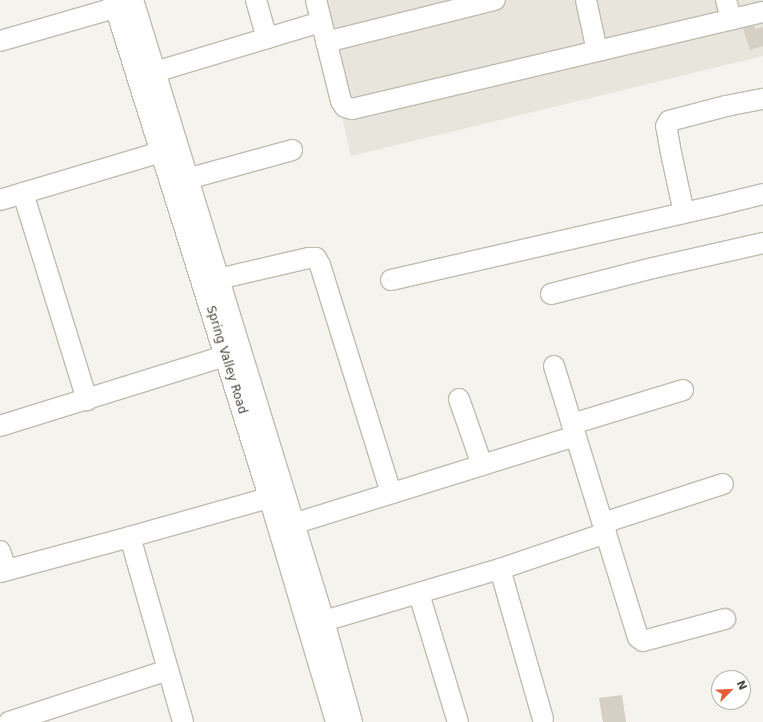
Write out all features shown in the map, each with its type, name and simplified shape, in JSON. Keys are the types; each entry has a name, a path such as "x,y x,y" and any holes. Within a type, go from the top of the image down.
{"street":[{"path":"256,0 267,38"},
{"path":"316,0 341,101 345,107 352,109 763,12"},
{"path":"156,77 267,38 323,32 495,0"},
{"path":"586,0 597,51"},
{"path":"726,0 731,19"},
{"path":"0,41 124,2"},
{"name":"Spring Valley Road","path":"124,2 156,77 170,149 187,179 218,279 277,495 336,722"},
{"name":"Spring Valley Road","path":"124,2 170,149 225,356 277,495 293,524 324,621 352,722"},
{"path":"156,77 323,32"},
{"path":"684,213 666,126 669,121 763,98"},
{"path":"0,200 170,149"},
{"path":"187,179 292,150"},
{"path":"23,193 86,400"},
{"path":"391,280 763,194"},
{"path":"551,294 653,268 763,243"},
{"path":"218,279 309,258 316,258 320,265 391,493"},
{"path":"0,426 225,356"},
{"path":"554,366 636,631 643,642 725,619"},
{"path":"293,524 482,465 683,390"},
{"path":"459,398 482,465"},
{"path":"324,621 500,569 604,528 723,484"},
{"path":"2,564 130,537 277,495"},
{"path":"130,537 183,722"},
{"path":"500,569 543,719"},
{"path":"419,594 458,722"},
{"path":"8,722 168,670"}],"shaded area":[{"path":"315,0 763,0 763,56 351,156"}],"building":[{"path":"753,22 755,29 763,27 763,46 750,50 742,25"},
{"path":"622,695 626,722 603,722 599,698"}]}
